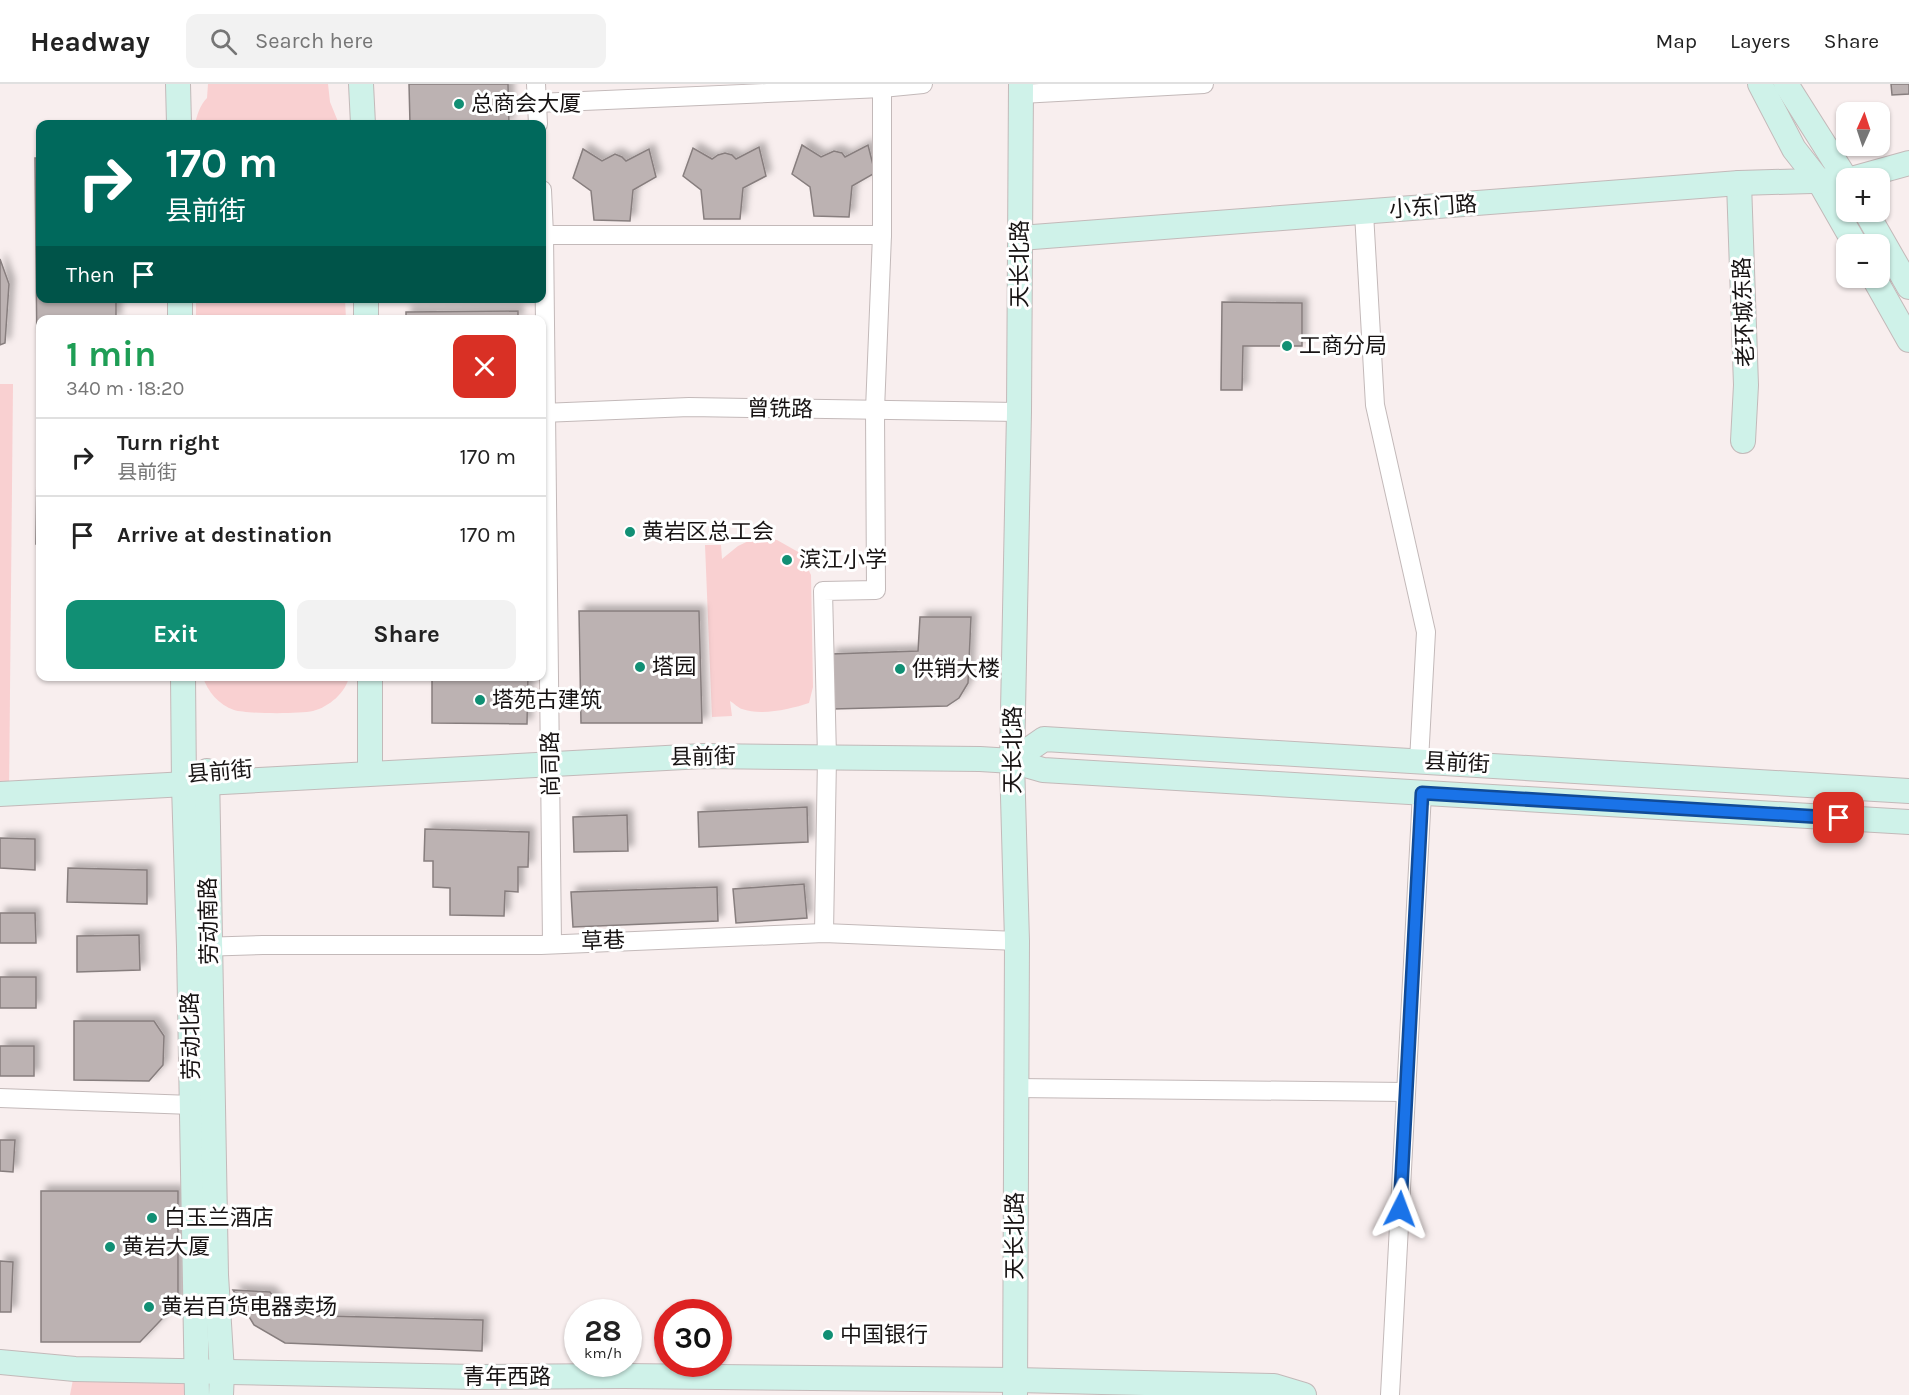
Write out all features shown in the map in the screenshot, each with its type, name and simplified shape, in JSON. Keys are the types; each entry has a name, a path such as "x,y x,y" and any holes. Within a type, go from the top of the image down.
{"street":[{"path":"178,84 179,120"},
{"path":"361,84 363,120"},
{"path":"536,84 538,120"},
{"path":"537,103 882,88 923,84"},
{"path":"1021,89 1204,84"},
{"path":"1760,84 1794,149 1819,181 1849,234"},
{"path":"1786,84 1838,168"},
{"path":"824,933 827,757 823,591 876,590 875,410 882,235 882,88"},
{"name":"天长北路","path":"1015,1388 1017,941 1012,760 1019,412 1021,89"},
{"path":"1890,168 1909,163"},
{"name":"小东门路","path":"1020,238 1739,183 1836,180"},
{"path":"1890,180 1909,180"},
{"name":"老环城东路","path":"1739,183 1746,386 1743,441"},
{"path":"1364,213 1375,405 1426,632 1419,761"},
{"path":"1872,222 1909,286"},
{"path":"546,235 882,235"},
{"path":"1880,288 1909,340"},
{"name":"曾铣路","path":"546,413 689,407 1019,412"},
{"name":"尚司路","path":"546,500 552,763 552,943"},
{"name":"劳动北路","path":"184,681 195,778 200,947 192,1105 197,1383"},
{"path":"370,681 370,768"},
{"name":"县前街","path":"1012,760 1044,739 1909,791"},
{"name":"县前街","path":"0,794 155,787 195,778 370,768 394,772 703,756 827,757 1012,760 1043,770 1909,822"},
{"path":"1390,1395 1422,793"},
{"name":"草巷","path":"200,947 552,943 824,933 1017,941"},
{"name":"劳动南路","path":"200,947 221,1384"},
{"path":"1016,1088 1406,1092"},
{"path":"0,1098 192,1105"},
{"name":"青年西路","path":"0,1362 221,1384 476,1377 624,1376 1015,1388 1274,1386 1304,1395"}],"shaded area":[{"path":"208,84 328,84 330,102 337,120 196,120 207,98"},
{"path":"196,303 345,303 346,315 196,315"},
{"path":"0,384 13,384 9,794 0,794"},
{"path":"757,537 777,540 800,553 811,575 813,687 809,703 758,712 740,708 730,701 732,716 712,717 705,545 721,545 722,559 738,546"},
{"path":"205,681 348,681 341,693 331,702 319,709 306,712 273,713 234,710 223,705 207,687"},
{"path":"75,1369 197,1372 197,1395 70,1395"}],"building":[{"name":"总商会大厦","path":"409,84 508,84 509,120 410,120"},
{"path":"1891,84 1909,84 1909,94 1892,95"},
{"path":"802,145 821,157 834,151 842,153 845,157 868,145 875,173 852,186 849,217 814,216 810,187 792,174"},
{"path":"759,147 766,176 743,188 740,219 704,219 701,190 683,176 693,148 712,159 725,153 736,159"},
{"path":"583,149 602,161 615,154 626,161 649,149 656,177 633,190 630,221 594,220 591,191 573,178"},
{"path":"35,158 36,158 36,258"},
{"path":"0,259 9,284 5,343 0,345"},
{"name":"工商分局","path":"1222,302 1302,303 1302,346 1243,346 1242,390 1221,390"},
{"path":"36,303 116,303 116,315 37,315"},
{"path":"518,311 518,315 406,315 406,312"},
{"name":"塔园","path":"579,611 699,611 702,723 581,723"},
{"name":"供销大楼","path":"920,617 971,617 968,683 959,698 947,706 833,709 831,654 918,651"},
{"name":"塔苑古建筑","path":"432,681 528,681 527,724 432,723"},
{"path":"807,807 808,842 699,847 698,812"},
{"path":"627,815 628,851 574,852 573,817"},
{"path":"425,829 529,832 528,867 518,867 518,892 505,891 504,916 450,915 450,888 433,887 433,861 424,861"},
{"path":"0,838 35,839 35,870 0,868"},
{"path":"68,868 147,870 147,904 67,902"},
{"path":"804,884 807,918 736,923 733,889"},
{"path":"717,887 718,921 573,927 571,892"},
{"path":"0,913 35,913 36,943 0,943"},
{"path":"139,935 140,970 77,972 77,936"},
{"path":"0,977 36,977 36,1008 0,1008"},
{"path":"74,1021 154,1021 164,1036 163,1065 149,1081 74,1080"},
{"path":"0,1046 34,1046 34,1076 0,1076"},
{"path":"0,1140 15,1140 13,1172 0,1171"},
{"name":"黄岩大厦","path":"41,1191 178,1191 178,1302 140,1342 41,1342"},
{"path":"0,1261 13,1262 11,1312 0,1312"},
{"path":"233,1290 270,1292 288,1315 483,1320 482,1351 285,1343 254,1325"}],"place":[{"name":"总商会大厦","path":"459,104"},
{"name":"工商分局","path":"1287,346"},
{"name":"黄岩区总工会","path":"630,532"},
{"name":"滨江小学","path":"787,560"},
{"name":"塔园","path":"640,667"},
{"name":"供销大楼","path":"900,669"},
{"name":"塔苑古建筑","path":"480,700"},
{"name":"白玉兰酒店","path":"152,1218"},
{"name":"黄岩大厦","path":"110,1247"},
{"name":"黄岩百货电器卖场","path":"149,1307"},
{"name":"中国银行","path":"828,1335"}],"route":[{"path":"1400,1209 1422,793 1839,818"}]}
